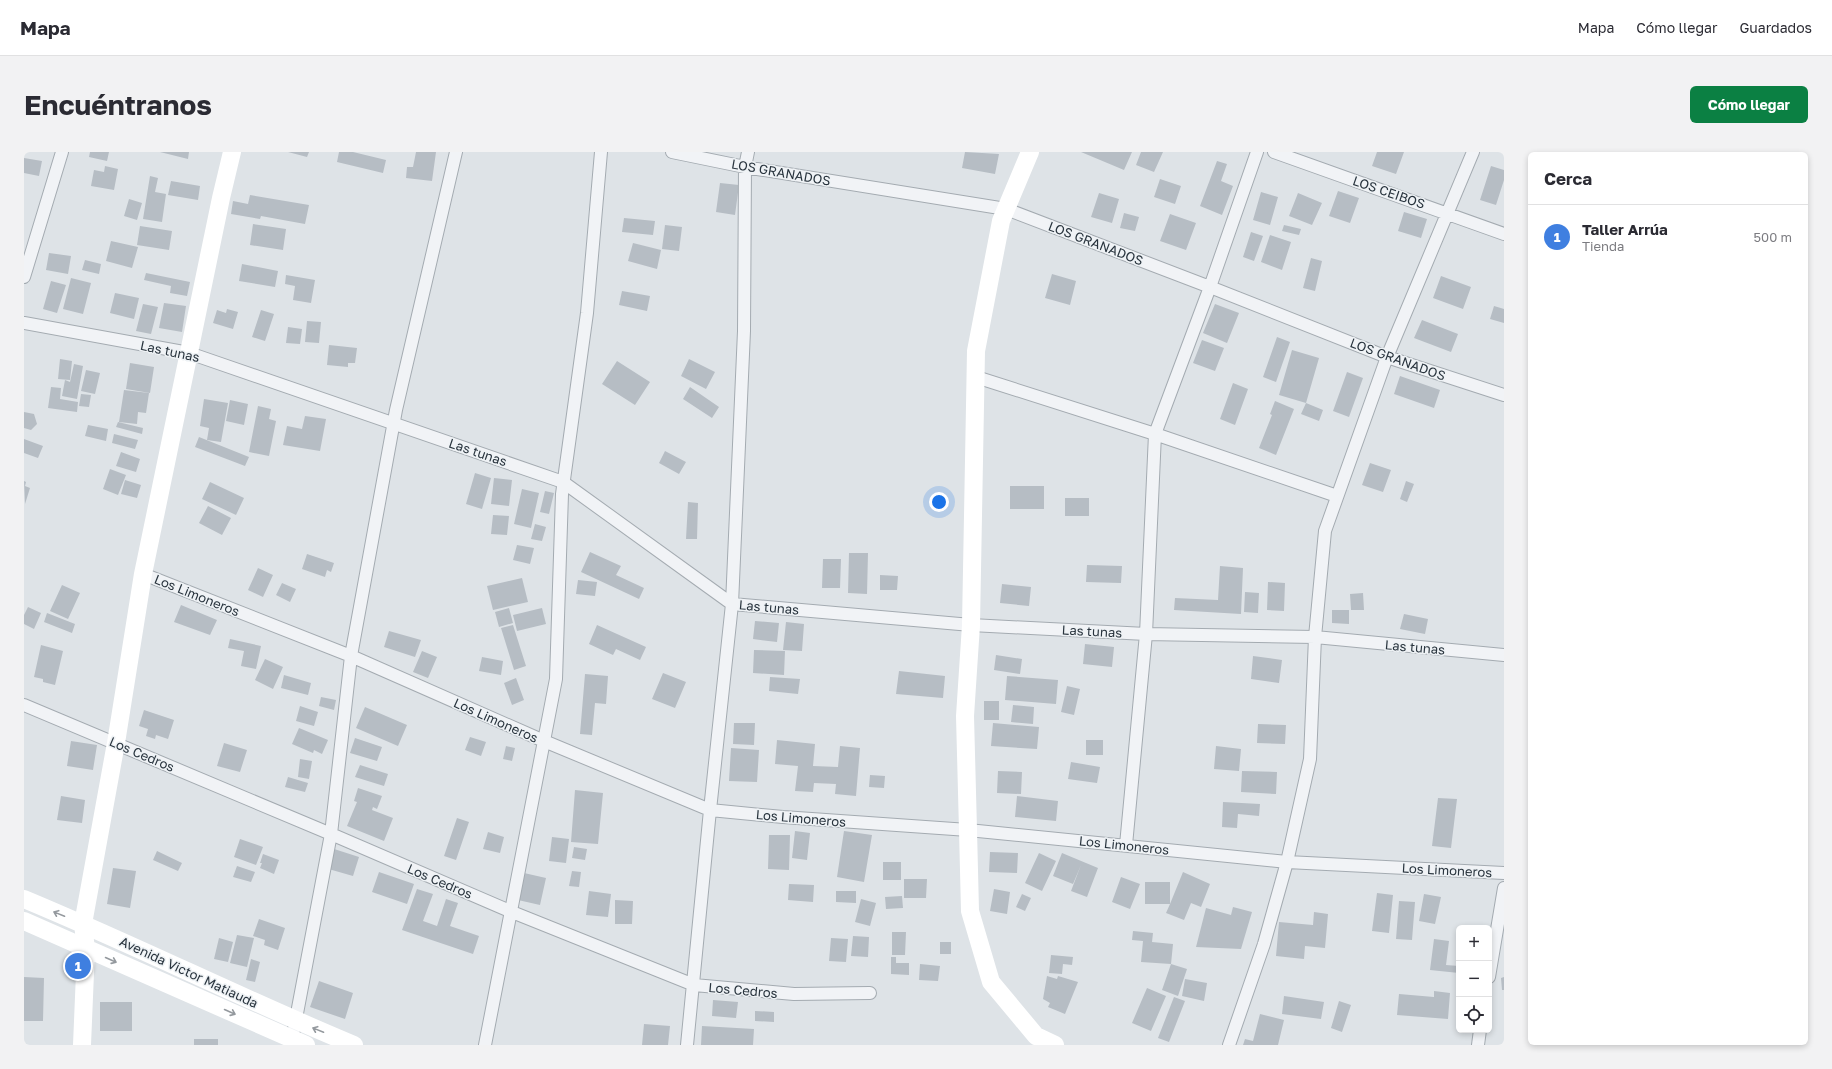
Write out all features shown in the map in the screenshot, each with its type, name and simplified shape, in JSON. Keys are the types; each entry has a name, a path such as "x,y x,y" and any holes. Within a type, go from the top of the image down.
{"street":[{"path":"24,277 62,152"},
{"path":"82,1045 86,949 83,924 116,743 143,574 232,152"},
{"path":"296,1043 294,1021 331,834 351,656 393,424 456,152"},
{"path":"485,1045 556,679 563,482 587,313 600,152"},
{"name":"LOS GRANADOS","path":"672,152 745,167 1006,209 1387,357 1504,395"},
{"path":"687,1045 732,604 744,331 745,167 748,152"},
{"path":"1030,152 1001,220 978,343 971,625 965,716 970,912 991,982 1033,1040 1055,1045"},
{"path":"1126,845 1146,634 1155,434 1210,287 1257,152"},
{"name":"LOS CEIBOS","path":"1274,152 1448,212 1504,234"},
{"path":"1229,1045 1264,944 1287,862 1310,759 1315,637 1325,530 1387,357 1473,152"},
{"name":"Las tunas","path":"24,323 189,353 563,482 732,604 971,625 1146,634 1315,637 1504,655"},
{"path":"976,376 1155,434 1337,496"},
{"name":"Los Limoneros","path":"143,574 351,656 544,741 710,810 783,817 968,830 1287,862 1504,873"},
{"name":"Los Cedros","path":"24,705 512,912 694,985 794,994 870,993"},
{"path":"1492,961 1504,888"},
{"name":"Avenida Victor Matiauda","path":"24,900 83,924 294,1021 354,1045"},
{"name":"Avenida Victor Matiauda","path":"24,921 296,1043"},
{"path":"1478,1045 1480,1033"}],"building":[{"path":"90,152 109,152 107,161 89,157"},
{"path":"160,152 189,152 188,159"},
{"path":"288,152 309,152 307,157"},
{"path":"339,152 353,152 386,160 383,173 337,162"},
{"path":"416,152 436,152 432,181 406,178 407,167 413,167"},
{"path":"965,152 999,154 995,174 962,168"},
{"path":"1081,152 1132,152 1124,170"},
{"path":"1141,152 1163,152 1154,172 1136,165"},
{"path":"1377,152 1404,152 1396,174 1372,166"},
{"path":"24,158 42,161 39,176 24,173"},
{"path":"1217,161 1227,164 1221,181 1233,186 1222,215 1200,206"},
{"path":"105,166 118,169 114,190 91,186 94,170 104,172"},
{"path":"1491,166 1504,170 1504,180 1496,205 1480,200"},
{"path":"150,176 158,178 155,192 166,194 162,222 143,219"},
{"path":"1160,179 1181,186 1175,204 1154,197"},
{"path":"171,181 200,186 198,200 168,195"},
{"path":"720,183 739,185 735,215 716,212"},
{"path":"1338,191 1359,198 1350,223 1329,216"},
{"path":"1261,192 1278,197 1270,225 1253,220"},
{"path":"1099,193 1119,199 1112,223 1091,217"},
{"path":"1298,193 1322,203 1312,225 1289,216"},
{"path":"250,195 309,205 305,224 261,216 260,219 231,214 233,201 248,204"},
{"path":"129,199 142,203 137,220 124,216"},
{"path":"1404,212 1427,219 1421,238 1398,231"},
{"path":"1124,213 1139,217 1135,231 1120,228"},
{"path":"1170,214 1196,223 1186,250 1160,241"},
{"path":"624,218 655,221 653,235 622,232"},
{"path":"253,224 286,229 283,250 250,245"},
{"path":"665,225 682,227 679,251 662,249"},
{"path":"1284,225 1301,229 1299,235 1282,231"},
{"path":"140,226 172,231 169,250 137,245"},
{"path":"1251,232 1263,236 1254,261 1243,257"},
{"path":"1270,235 1291,242 1282,270 1261,262"},
{"path":"111,241 138,247 132,268 106,261"},
{"path":"633,243 661,250 657,269 628,261"},
{"path":"49,253 71,256 68,274 46,270"},
{"path":"1311,258 1322,261 1315,291 1303,288"},
{"path":"85,260 101,264 99,274 82,270"},
{"path":"242,264 278,271 275,287 239,281"},
{"path":"146,273 190,282 187,296 170,293 171,286 144,280"},
{"path":"1052,274 1076,281 1070,305 1045,298"},
{"path":"286,275 315,280 311,303 293,300 295,286 285,284"},
{"path":"1441,276 1471,287 1463,309 1433,298"},
{"path":"71,278 91,283 83,314 63,309"},
{"path":"51,281 66,285 57,313 43,309"},
{"path":"622,291 650,296 647,311 619,305"},
{"path":"115,293 139,298 134,319 110,313"},
{"path":"164,303 186,306 182,332 159,328"},
{"path":"143,304 158,307 151,334 136,331"},
{"path":"1215,304 1239,313 1227,343 1203,333"},
{"path":"1494,306 1504,309 1504,323 1490,319"},
{"path":"227,309 238,312 233,329 213,323 217,310 226,313"},
{"path":"261,310 274,314 265,341 252,337"},
{"path":"1422,320 1458,334 1451,352 1414,338"},
{"path":"307,321 321,322 319,343 305,342"},
{"path":"288,327 302,329 300,344 286,343"},
{"path":"1277,337 1290,342 1276,382 1263,377"},
{"path":"1202,340 1224,348 1215,371 1193,363"},
{"path":"329,345 357,348 355,363 348,363 348,367 327,365"},
{"path":"1292,350 1319,358 1306,403 1279,395"},
{"path":"60,359 72,361 70,380 58,379"},
{"path":"689,359 715,372 706,389 681,376"},
{"path":"617,361 650,382 635,405 602,384"},
{"path":"130,363 154,367 150,393 126,389"},
{"path":"74,364 83,366 77,399 62,396 65,380 70,382"},
{"path":"86,370 100,373 95,394 81,391"},
{"path":"1347,372 1363,378 1349,417 1333,411"},
{"path":"1400,376 1440,390 1434,408 1394,394"},
{"path":"1233,383 1248,389 1235,425 1220,419"},
{"path":"51,387 61,388 60,399 78,402 77,412 48,408"},
{"path":"690,387 719,407 712,418 683,399"},
{"path":"124,390 149,393 146,413 138,412 137,424 119,422"},
{"path":"81,394 91,395 89,407 79,406"},
{"path":"204,399 228,403 221,442 207,440 209,428 200,426"},
{"path":"230,400 248,404 244,425 226,421"},
{"path":"1275,401 1294,409 1276,455 1259,448 1272,415 1270,414"},
{"path":"1306,403 1323,410 1319,421 1301,414"},
{"path":"258,406 271,409 269,419 276,421 269,456 249,452"},
{"path":"24,412 34,414 37,424 31,430 24,428"},
{"path":"305,416 326,419 320,451 283,445 287,426 302,429"},
{"path":"118,422 143,428 142,434 116,427"},
{"path":"88,425 108,429 106,441 85,436"},
{"path":"114,434 138,440 135,449 112,443"},
{"path":"199,437 249,457 245,466 195,447"},
{"path":"24,439 43,446 38,458 24,453"},
{"path":"665,451 686,462 679,474 659,463"},
{"path":"121,452 140,459 136,472 116,466"},
{"path":"1370,463 1391,470 1383,492 1362,485"},
{"path":"110,469 126,475 118,495 103,489"},
{"path":"475,473 491,478 482,509 466,504"},
{"path":"494,478 512,480 509,506 491,504"},
{"path":"125,480 141,485 137,498 121,494"},
{"path":"24,481 26,482 25,486 30,488 25,504"},
{"path":"1406,481 1414,484 1407,502 1400,499"},
{"path":"210,482 244,498 236,515 202,499"},
{"path":"1010,486 1044,486 1044,509 1010,509"},
{"path":"522,489 539,493 531,528 514,524"},
{"path":"545,491 554,493 549,514 540,512"},
{"path":"1065,498 1089,498 1089,516 1065,516"},
{"path":"688,502 698,503 697,539 686,539"},
{"path":"208,506 231,518 222,535 199,523"},
{"path":"493,515 509,516 507,535 491,534"},
{"path":"535,524 546,527 542,541 531,539"},
{"path":"517,545 534,548 530,564 513,560"},
{"path":"590,552 621,566 616,575 644,588 639,599 581,572"},
{"path":"849,553 868,553 867,594 848,593"},
{"path":"307,554 334,563 331,572 327,570 325,577 302,569"},
{"path":"823,559 841,559 840,588 822,588"},
{"path":"1087,565 1122,566 1121,583 1086,582"},
{"path":"1220,566 1243,568 1241,614 1174,610 1175,598 1218,600"},
{"path":"258,568 273,575 263,597 248,590"},
{"path":"880,575 898,576 897,590 880,590"},
{"path":"522,578 528,602 493,610 487,586"},
{"path":"578,580 597,582 595,596 576,594"},
{"path":"1268,582 1285,583 1284,611 1267,610"},
{"path":"282,583 296,589 290,602 276,595"},
{"path":"1002,584 1031,587 1029,606 1000,603"},
{"path":"62,585 80,593 68,619 50,611"},
{"path":"1245,592 1259,593 1258,613 1244,612"},
{"path":"1363,593 1364,610 1351,610 1350,594"},
{"path":"181,605 217,620 210,635 174,622"},
{"path":"28,607 41,613 34,629 24,624 24,615"},
{"path":"509,608 513,623 499,627 495,612"},
{"path":"542,608 546,624 517,631 513,615"},
{"path":"1332,610 1349,610 1349,624 1332,623"},
{"path":"47,613 75,624 72,633 44,622"},
{"path":"1404,614 1428,619 1425,634 1400,629"},
{"path":"755,621 779,623 777,642 753,639"},
{"path":"786,622 804,624 802,651 783,650"},
{"path":"513,625 526,666 514,670 501,628"},
{"path":"597,625 646,647 640,660 616,649 613,655 589,644"},
{"path":"389,631 421,640 415,657 384,647"},
{"path":"230,639 261,646 256,669 241,666 244,651 228,648"},
{"path":"1085,644 1114,647 1112,667 1083,664"},
{"path":"41,645 63,651 55,685 43,682 43,679 34,677"},
{"path":"754,650 785,651 784,675 753,673"},
{"path":"422,651 437,657 428,678 413,672"},
{"path":"996,655 1022,659 1020,674 994,670"},
{"path":"1253,656 1282,660 1279,683 1251,679"},
{"path":"482,657 503,661 501,675 479,671"},
{"path":"265,659 283,667 273,689 255,680"},
{"path":"899,671 945,676 943,698 896,694"},
{"path":"663,673 686,682 675,708 652,699"},
{"path":"585,674 608,676 606,704 595,703 592,735 580,734"},
{"path":"284,675 311,683 308,695 281,688"},
{"path":"1007,676 1058,680 1056,704 1005,700"},
{"path":"770,677 800,679 798,694 769,691"},
{"path":"516,678 524,700 512,705 504,683"},
{"path":"1067,686 1080,689 1074,715 1061,712"},
{"path":"321,697 336,700 334,710 319,706"},
{"path":"984,701 999,701 999,720 984,720"},
{"path":"1013,705 1034,707 1033,724 1011,722"},
{"path":"300,706 318,712 314,726 296,721"},
{"path":"365,707 407,725 398,746 356,728"},
{"path":"144,710 174,720 168,739 156,735 155,739 146,736 148,729 139,726"},
{"path":"734,723 755,723 754,745 733,744"},
{"path":"993,723 1039,727 1037,749 991,746"},
{"path":"1258,724 1286,725 1285,744 1257,743"},
{"path":"299,728 328,740 322,754 314,750 313,753 292,744"},
{"path":"470,737 486,742 481,756 465,750"},
{"path":"355,738 382,747 377,761 350,753"},
{"path":"777,740 815,744 813,766 838,767 840,746 860,748 856,796 835,794 836,784 814,783 813,792 795,791 798,766 775,764"},
{"path":"1086,740 1103,740 1103,755 1086,755"},
{"path":"71,741 97,745 93,770 67,766"},
{"path":"224,743 247,750 240,772 217,766"},
{"path":"506,746 515,748 512,761 503,759"},
{"path":"1216,746 1241,749 1239,771 1214,769"},
{"path":"731,748 759,750 757,782 729,781"},
{"path":"300,759 312,761 309,779 298,777"},
{"path":"1071,762 1100,767 1097,783 1068,779"},
{"path":"360,765 388,774 384,786 355,777"},
{"path":"998,771 1022,772 1021,794 997,793"},
{"path":"1242,771 1277,772 1276,794 1241,792"},
{"path":"870,775 885,776 884,788 869,787"},
{"path":"288,777 308,783 305,792 285,787"},
{"path":"358,788 382,796 377,809 373,807 372,810 393,818 384,841 347,826 357,802 354,801"},
{"path":"575,790 603,793 598,844 571,842"},
{"path":"61,796 85,800 82,823 57,820"},
{"path":"1017,796 1058,801 1056,821 1015,817"},
{"path":"1438,798 1457,799 1451,848 1432,846"},
{"path":"1223,802 1260,804 1259,816 1238,814 1237,828 1222,827"},
{"path":"457,818 469,822 456,860 444,856"},
{"path":"795,831 810,833 807,860 792,858"},
{"path":"844,831 872,835 864,882 837,877"},
{"path":"488,832 504,837 500,853 483,849"},
{"path":"769,835 790,835 789,870 768,869"},
{"path":"552,837 569,839 566,863 549,861"},
{"path":"240,839 263,847 256,865 234,857"},
{"path":"574,847 587,849 585,860 572,858"},
{"path":"331,848 359,857 353,876 325,868"},
{"path":"157,851 182,863 178,871 153,860"},
{"path":"990,852 1018,853 1017,873 989,872"},
{"path":"1039,853 1056,861 1042,891 1025,883"},
{"path":"1062,853 1098,868 1087,897 1071,891 1081,865 1073,884 1053,876"},
{"path":"263,854 279,860 274,874 260,868"},
{"path":"883,862 901,862 901,880 883,880"},
{"path":"237,866 255,872 251,882 233,877"},
{"path":"113,868 136,871 130,908 107,904"},
{"path":"572,871 581,872 579,887 569,886"},
{"path":"379,872 414,884 407,904 372,892"},
{"path":"1183,872 1210,884 1201,907 1191,903 1184,920 1166,913"},
{"path":"524,873 546,878 540,905 518,900"},
{"path":"1121,877 1140,884 1130,909 1112,902"},
{"path":"904,879 927,879 926,898 904,898"},
{"path":"1145,882 1170,882 1170,904 1145,904"},
{"path":"789,884 814,885 813,902 788,900"},
{"path":"417,889 433,894 423,921 437,926 446,899 458,903 450,926 479,936 473,954 402,930"},
{"path":"994,889 1010,892 1007,914 990,911"},
{"path":"589,891 611,894 608,917 586,915"},
{"path":"836,891 856,891 856,903 836,902"},
{"path":"1377,893 1393,895 1389,933 1372,931"},
{"path":"1022,894 1031,898 1025,911 1016,907"},
{"path":"1424,894 1441,897 1435,924 1419,921"},
{"path":"902,896 903,908 886,909 885,897"},
{"path":"861,899 876,903 870,926 855,922"},
{"path":"615,900 633,901 632,924 615,924"},
{"path":"1399,901 1415,902 1412,940 1396,939"},
{"path":"1233,907 1252,912 1241,949 1196,947 1206,908 1231,915"},
{"path":"1314,912 1328,914 1325,948 1305,946 1304,959 1276,956 1279,922 1313,925"},
{"path":"259,919 285,928 278,950 264,945 265,940 253,936"},
{"path":"1133,931 1153,933 1152,942 1173,944 1171,964 1141,962 1143,941 1132,940"},
{"path":"892,932 906,932 905,955 892,955"},
{"path":"237,935 254,938 247,967 230,963"},
{"path":"853,936 869,937 868,957 851,956"},
{"path":"219,938 233,942 228,962 214,959"},
{"path":"831,938 848,939 846,962 829,961"},
{"path":"1434,939 1449,941 1446,965 1456,966 1456,973 1430,970"},
{"path":"940,942 951,942 951,954 940,954"},
{"path":"1051,955 1073,957 1072,965 1063,964 1062,974 1049,973"},
{"path":"891,957 896,957 896,963 909,963 909,975 891,974"},
{"path":"251,959 260,962 255,982 246,980"},
{"path":"920,964 940,966 938,981 919,980"},
{"path":"1171,964 1187,969 1178,996 1162,990"},
{"path":"1047,976 1057,979 1058,976 1078,982 1065,1014 1048,1007 1050,1003 1043,999"},
{"path":"24,977 44,978 43,1021 24,1021"},
{"path":"1504,977 1504,990 1502,990 1501,978"},
{"path":"1185,979 1207,983 1204,1001 1182,996"},
{"path":"319,981 353,993 345,1019 310,1007"},
{"path":"1147,988 1166,996 1151,1031 1132,1023"},
{"path":"1434,991 1450,993 1448,1019 1397,1015 1399,994 1434,997"},
{"path":"1284,996 1324,1002 1321,1019 1282,1014"},
{"path":"1174,997 1185,1001 1169,1042 1158,1038"},
{"path":"713,1000 738,1002 736,1018 712,1016"},
{"path":"1339,1001 1351,1005 1342,1032 1331,1028"},
{"path":"100,1002 132,1002 132,1031 100,1031"},
{"path":"755,1011 774,1012 774,1022 755,1021"},
{"path":"1260,1014 1284,1020 1278,1045 1243,1045 1245,1039 1253,1041"},
{"path":"644,1024 670,1026 668,1045 642,1045"},
{"path":"702,1026 754,1029 753,1045 701,1045"},
{"path":"194,1039 218,1039 218,1045 194,1045"}],"place":[{"name":"Taller Arrúa","path":"78,966"}]}
